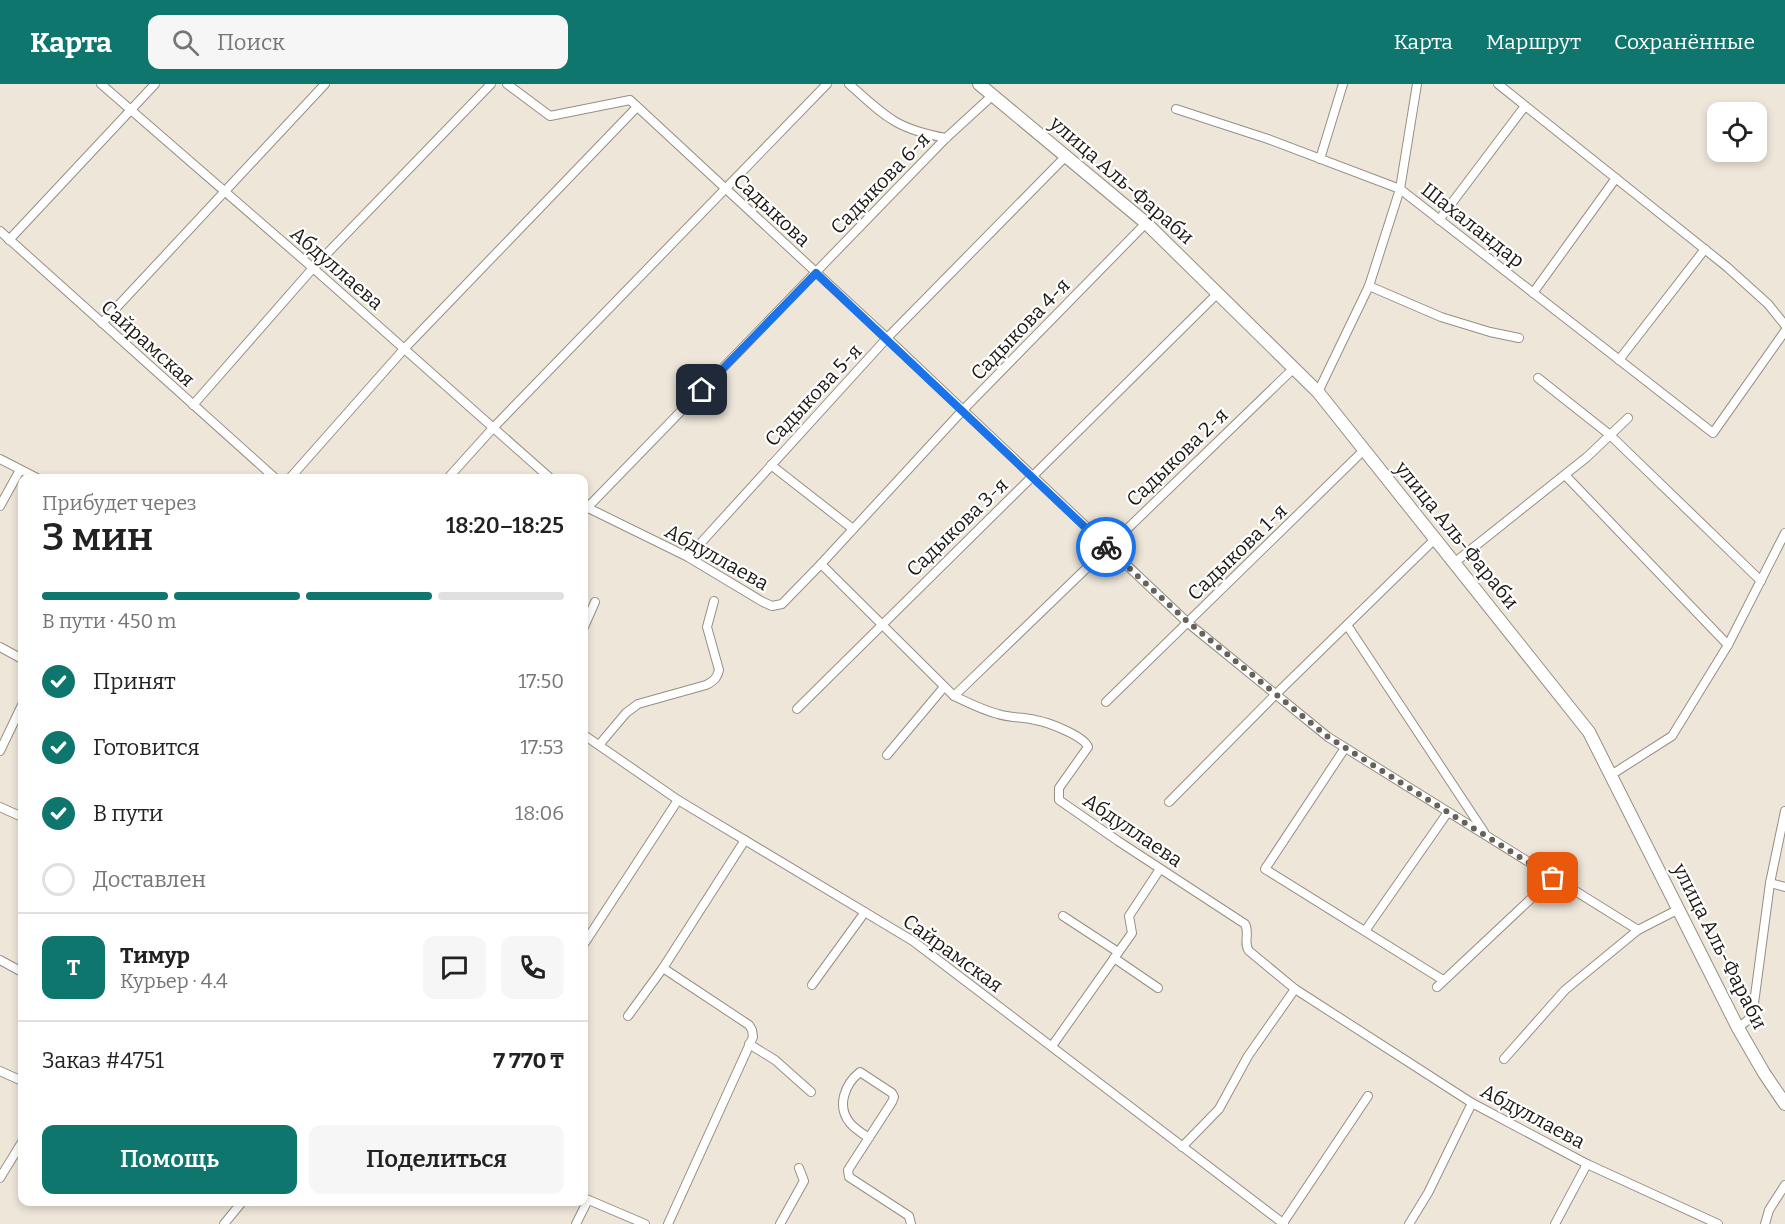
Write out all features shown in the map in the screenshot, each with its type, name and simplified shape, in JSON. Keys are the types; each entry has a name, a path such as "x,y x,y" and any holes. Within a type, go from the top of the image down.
{"main road":[{"name":"улица Аль-Фараби","path":"979,84 1146,223 1318,392 1589,732 1738,1028 1764,1074 1785,1104"}],"street":[{"name":"Абдуллаева","path":"100,84 313,268 545,474"},
{"path":"9,240 155,84"},
{"path":"102,323 325,84"},
{"path":"193,405 313,268 491,84"},
{"path":"294,474 404,349 637,107 630,100 550,116 507,84"},
{"path":"452,474 493,428 827,84"},
{"path":"849,84 884,116 899,125 919,133 946,138"},
{"path":"1320,159 1343,84"},
{"path":"1318,392 1369,286 1400,189 1417,84"},
{"path":"1498,84 1705,249 1768,304 1785,325"},
{"name":"Садыкова 6-я","path":"588,504 946,138 993,95"},
{"path":"1439,220 1525,106"},
{"name":"Садыкова","path":"637,107 887,338 1188,622 1328,737 1638,930"},
{"name":"Шахаландар","path":"1176,109 1400,189 1713,433 1785,331"},
{"name":"Садыкова 5-я","path":"688,557 887,338 1067,155"},
{"path":"1533,293 1616,178"},
{"name":"Садыкова 4-я","path":"820,564 962,411 1146,223"},
{"name":"Сайрамская","path":"0,231 271,474"},
{"path":"1619,360 1705,249"},
{"path":"1369,286 1441,317 1490,332 1520,338"},
{"name":"Садыкова 3-я","path":"797,709 1218,293"},
{"name":"Садыкова 2-я","path":"954,696 1294,368"},
{"path":"1538,378 1610,435 1761,580"},
{"path":"1454,562 1565,475 1628,418"},
{"name":"Садыкова 1-я","path":"1106,702 1364,450"},
{"path":"0,459 28,474"},
{"path":"771,465 853,530"},
{"path":"0,507 20,470"},
{"path":"1565,475 1728,645"},
{"name":"Абдуллаева","path":"588,508 688,557 772,606 782,604 820,564 954,696 978,709 1002,716 1037,720 1056,726 1085,741 1089,747 1059,788 1059,800 1245,924 1246,947 1249,951 1296,989 1472,1103 1587,1164 1718,1224"},
{"path":"1611,775 1672,736 1728,645 1785,533"},
{"path":"1169,802 1435,539"},
{"path":"599,746 627,713 638,704 713,682 719,670 706,627 714,601"},
{"path":"588,618 595,602"},
{"path":"1347,625 1486,837"},
{"path":"0,647 18,657"},
{"path":"887,755 944,687"},
{"path":"0,751 18,713"},
{"name":"Сайрамская","path":"588,738 678,800 913,941 1283,1224"},
{"path":"1345,748 1265,869 1365,931 1440,984 1553,878"},
{"path":"588,938 678,800"},
{"path":"0,807 18,816"},
{"path":"1738,1028 1748,1020 1753,1011 1770,883 1785,811"},
{"path":"1365,931 1448,812"},
{"path":"628,1016 663,968 745,840"},
{"path":"1052,1046 1132,933 1129,916 1160,869"},
{"path":"1770,883 1785,887"},
{"path":"1504,1059 1565,990 1638,930 1679,909"},
{"path":"812,985 865,912"},
{"path":"1063,916 1158,988"},
{"path":"0,960 18,970"},
{"path":"663,968 749,1025 753,1037 668,1224"},
{"path":"1182,1147 1219,1109 1248,1056 1296,989"},
{"path":"749,1044 775,1060 811,1092"},
{"path":"0,1071 18,1079"},
{"path":"869,1138 849,1122 842,1100 860,1072 892,1093 894,1097 869,1138 848,1170 849,1177 909,1216 910,1224"},
{"path":"1283,1224 1368,1096"},
{"path":"1409,1224 1428,1193 1472,1103"},
{"path":"0,1178 18,1149"},
{"path":"1555,1224 1587,1164"},
{"path":"780,1224 804,1181 799,1168"},
{"path":"1765,1224 1768,1210 1785,1185"},
{"path":"588,1200 645,1224"},
{"path":"224,1224 239,1206"},
{"path":"576,1224 583,1206"}],"way so far":[{"path":"1106,547 1188,622 1328,737 1553,878"}],"route":[{"path":"702,390 816,273 1106,547"}]}
